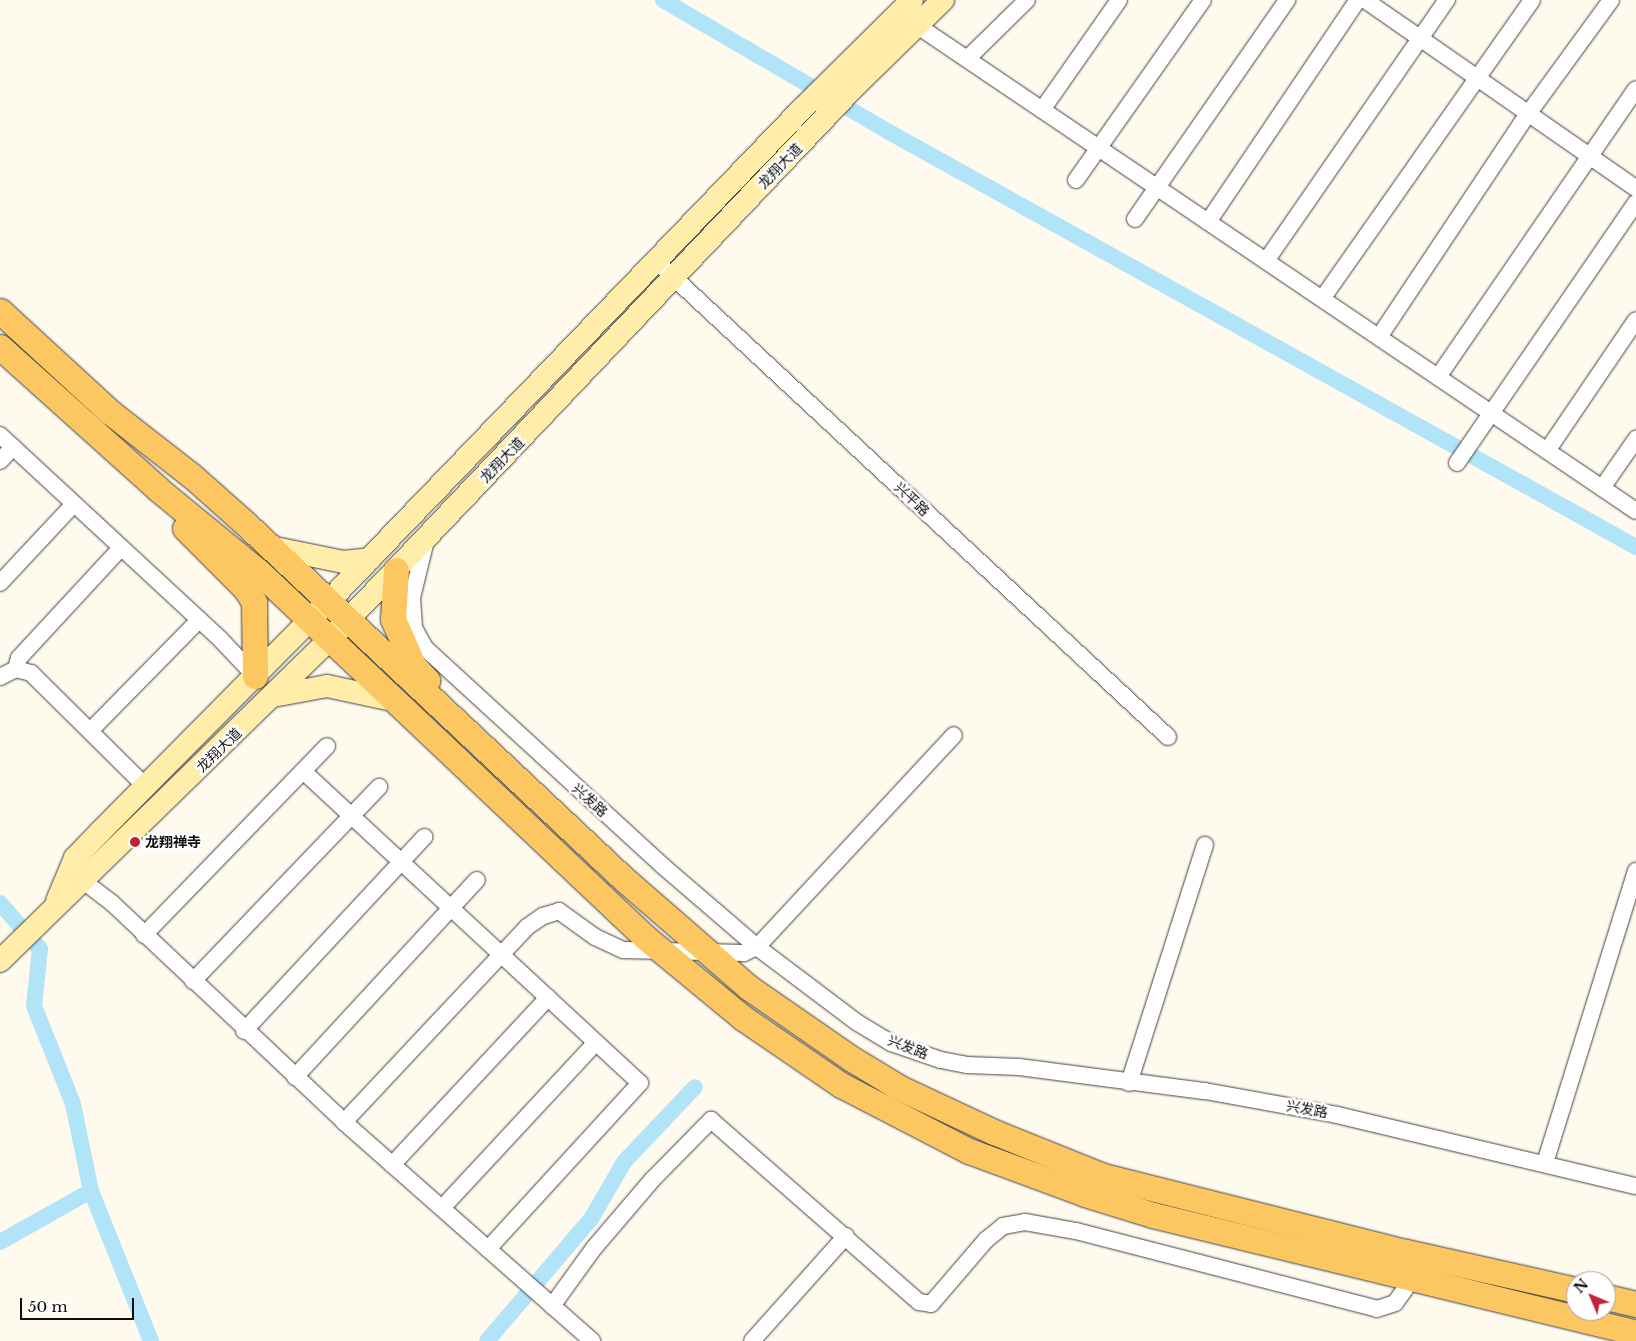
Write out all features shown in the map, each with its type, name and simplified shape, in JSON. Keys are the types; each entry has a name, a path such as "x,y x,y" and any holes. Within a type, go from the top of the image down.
{"main road":[{"name":"龙翔大道","path":"77,876 76,858 94,838 146,788 370,559 831,79 909,13 943,0"},
{"name":"龙翔大道","path":"5,956 51,911 77,876 273,696 427,539 826,118 853,88 909,13"},
{"path":"0,311 110,412 192,476 504,768 708,953 748,987 852,1059 900,1088 1040,1152 1103,1176 1408,1264 1636,1333"},
{"path":"0,347 158,489 258,571 329,640 663,952 743,1018 841,1085 969,1151 1026,1174 1153,1215 1408,1264 1566,1288"},
{"path":"158,489 178,520 245,588 254,602 255,676"},
{"path":"270,547 344,562 370,559"},
{"path":"396,570 393,619 400,642 413,665 474,726 504,768"},
{"path":"273,696 327,686 393,700"},
{"path":"1616,1299 1636,1304"}],"street":[{"path":"967,59 1027,0"},
{"path":"1042,110 1119,0"},
{"path":"1076,180 1203,0"},
{"path":"1135,219 1287,0"},
{"path":"1208,222 1358,0"},
{"path":"1365,0 1636,188"},
{"path":"1266,261 1447,0"},
{"path":"1322,298 1532,0"},
{"path":"1379,337 1528,114 1612,0"},
{"path":"909,13 967,59 1636,511"},
{"path":"1438,377 1588,155 1636,89"},
{"path":"1457,463 1636,203"},
{"name":"兴平路","path":"656,261 1168,737"},
{"path":"1547,451 1636,320"},
{"path":"0,435 73,505 199,620 255,676"},
{"path":"1602,488 1636,439"},
{"path":"0,461 13,447"},
{"path":"0,583 73,505"},
{"name":"兴发路","path":"427,539 412,598 414,628 425,648 649,854 757,948 843,1012 891,1043 942,1060 967,1065 1019,1067 1205,1091 1337,1114 1636,1186"},
{"path":"16,669 19,658 120,548"},
{"path":"90,731 199,620"},
{"path":"0,677 16,669 31,673 146,788"},
{"path":"344,1122 527,927 559,911 573,918 595,937 623,950 744,953 757,948 954,735"},
{"path":"144,935 327,746"},
{"path":"303,771 640,1083 488,1249"},
{"path":"193,981 379,787"},
{"path":"244,1030 424,837"},
{"path":"1129,1082 1205,845"},
{"path":"1545,1163 1636,871"},
{"path":"77,876 144,935 344,1122 592,1341"},
{"path":"295,1077 477,880"},
{"path":"392,1164 548,998"},
{"path":"442,1208 596,1042"},
{"path":"550,1304 594,1248 653,1179 711,1120 920,1302 931,1304 986,1240 1003,1226 1024,1222 1076,1232 1377,1309 1395,1303 1408,1264"},
{"path":"752,1341 846,1236"}],"waterway":[{"path":"663,0 889,132 1636,547"},
{"path":"0,903 40,949 34,1006 73,1104 91,1191 151,1341"},
{"path":"487,1341 591,1219 624,1162 695,1087"},
{"path":"0,1242 91,1191"}],"place":[{"name":"龙翔禅寺","path":"135,842"}]}
